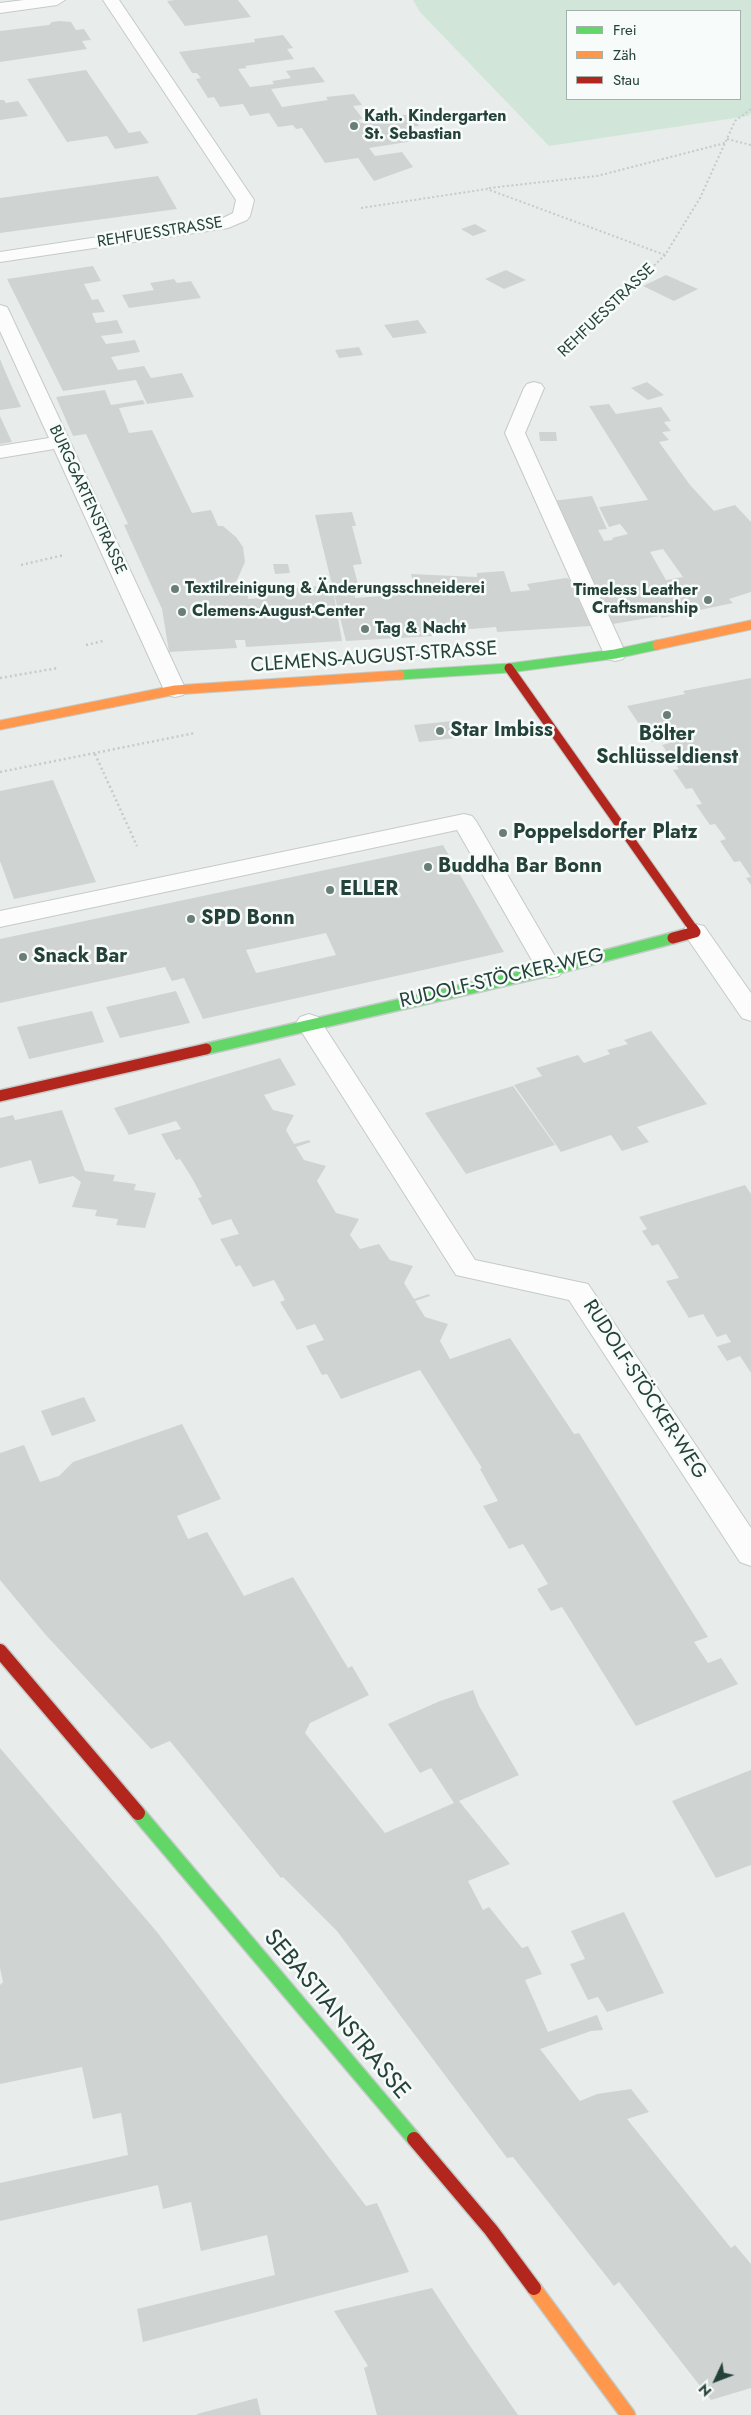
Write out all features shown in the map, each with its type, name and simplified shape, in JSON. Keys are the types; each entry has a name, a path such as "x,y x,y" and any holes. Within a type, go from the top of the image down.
{"street":[{"path":"0,8 57,0"},
{"name":"REHFUESSTRASSE","path":"0,257 228,223 241,216 245,200 111,0"},
{"name":"BURGGARTENSTRASSE","path":"0,311 175,690"},
{"path":"534,388 515,433 615,654"},
{"path":"0,452 60,442"},
{"name":"CLEMENS-AUGUST-STRASSE","path":"0,725 175,690 509,668 615,654 751,626"},
{"path":"509,668 751,1012"},
{"path":"0,919 464,821 550,970"},
{"name":"RUDOLF-STÖCKER-WEG","path":"0,1096 309,1023 550,970 695,932"},
{"name":"RUDOLF-STÖCKER-WEG","path":"309,1023 466,1268 578,1291 751,1553"},
{"name":"SEBASTIANSTRASSE","path":"0,1651 491,2230 628,2415"}],"path":[{"path":"665,255 700,198 735,121 751,109"},
{"path":"487,189 597,176 727,141 751,144"},
{"name":"REHFUESSTRASSE","path":"361,208 487,189 665,255 567,348 534,388"},
{"path":"21,565 65,555"},
{"path":"0,772 95,754 154,886"}],"green space":[{"path":"413,0 751,0 751,113 748,116 549,146 420,12"}],"building":[{"path":"238,0 251,17 185,26 167,1"},
{"path":"52,22 71,22 76,30 84,29 91,40 82,41 87,49 0,62 0,31 49,25"},
{"path":"283,35 293,48 287,49 294,59 245,66 247,68 238,69 250,87 274,84 272,81 291,78 286,71 314,67 325,82 271,89 282,107 328,100 326,97 354,94 362,105 353,106 363,119 358,120 361,123 410,114 419,126 410,127 420,140 369,148 375,156 402,152 413,167 374,181 358,158 325,163 302,128 296,129 293,125 278,127 269,113 250,116 243,104 220,107 214,97 208,98 196,79 201,78 197,73 192,73 179,52 255,42 254,39"},
{"path":"86,70 129,133 140,131 149,143 115,149 107,136 67,142 27,79"},
{"path":"0,100 4,100 6,103 18,101 28,116 0,120"},
{"path":"158,176 177,209 0,233 0,198"},
{"path":"475,224 487,231 473,236 461,229"},
{"path":"93,266 101,281 84,284 92,300 98,299 105,312 92,313 96,323 117,320 123,333 101,336 106,344 135,340 140,352 111,357 118,370 144,366 151,378 182,373 194,397 147,404 136,380 63,391 7,279"},
{"path":"506,270 526,280 504,289 485,279"},
{"path":"666,275 698,289 674,301 643,286"},
{"path":"174,279 177,283 191,281 201,298 129,308 122,295 154,290 150,283"},
{"path":"418,320 427,333 393,338 384,325"},
{"path":"359,347 363,355 339,358 335,350"},
{"path":"0,359 11,385 21,407 0,410"},
{"path":"647,382 664,395 648,400 631,388"},
{"path":"105,390 111,405 143,400 145,404 119,408 129,433 152,430 192,513 211,510 218,526 223,526 236,537 243,547 245,562 237,580 233,585 227,585 228,589 247,587 248,599 261,598 260,592 272,590 332,585 315,515 352,512 356,526 352,526 362,564 353,565 360,592 354,592 355,598 394,595 393,590 415,588 411,574 477,577 477,573 504,571 511,592 530,590 527,584 566,578 569,579 591,626 497,632 496,627 433,632 433,636 346,641 333,590 342,641 246,647 245,640 235,640 237,648 169,652 162,609 124,525 128,524 86,434 73,436 56,397"},
{"path":"609,404 616,414 661,407 671,421 664,422 671,431 662,432 669,440 659,442 690,485 714,511 735,505 751,522 751,592 729,599 733,603 662,618 660,616 613,624 595,592 571,533 568,533 552,501 592,496 607,529 598,530 604,541 613,540 612,538 628,534 620,524 609,527 599,507 648,500 589,406","holes":["663,549 683,577 666,580 650,552"]},
{"path":"0,416 12,442 0,444"},
{"path":"539,432 556,432 557,441 540,441"},
{"path":"273,564 288,564 290,573 275,574"},
{"path":"751,678 751,877 740,861 734,862 720,841 726,839 715,824 710,825 696,805 702,804 692,788 686,789 673,770 679,769 662,745 670,743 667,739 651,742 627,706 685,694 683,691"},
{"name":"Star Imbiss","path":"461,720 466,737 419,742 414,725"},
{"path":"53,780 96,882 14,899 0,861 0,791"},
{"path":"443,845 504,952 203,1019 184,978 172,981 165,967 0,1003 0,939","holes":["326,933 336,955 256,973 246,950"]},
{"path":"751,877 751,885 746,878"},
{"path":"176,991 190,1023 120,1038 106,1007"},
{"path":"92,1011 104,1042 29,1059 17,1027"},
{"path":"651,1031 707,1104 637,1127 649,1142 622,1151 611,1135 561,1152 514,1085 542,1076 536,1068 578,1055 584,1063 610,1054 607,1050 628,1044 624,1040"},
{"path":"280,1058 296,1085 264,1095 273,1110 294,1115 286,1130 294,1144 309,1140 311,1142 296,1147 304,1160 326,1166 317,1181 336,1213 359,1219 350,1235 360,1249 379,1244 390,1260 413,1266 404,1283 414,1299 429,1294 430,1296 415,1301 425,1317 448,1324 440,1341 450,1359 510,1338 574,1434 579,1433 708,1637 694,1642 708,1663 721,1658 738,1684 636,1726 562,1607 551,1611 537,1589 548,1584 523,1544 509,1549 483,1506 498,1501 480,1469 482,1468 420,1370 341,1399 327,1374 322,1375 306,1346 324,1340 315,1324 297,1330 280,1302 285,1300 274,1280 253,1287 240,1265 236,1267 220,1239 239,1234 231,1219 212,1225 198,1198 202,1197 192,1178 180,1159 176,1160 161,1134 181,1129 176,1121 129,1135 114,1108"},
{"path":"513,1086 555,1145 466,1174 425,1113"},
{"path":"62,1110 85,1171 115,1175 113,1181 136,1184 134,1190 156,1193 145,1228 116,1225 118,1219 95,1216 97,1210 72,1207 81,1182 73,1176 39,1184 31,1160 0,1168 0,1118 13,1115 15,1120"},
{"path":"745,1185 751,1194 751,1373 740,1356 727,1361 717,1346 731,1342 726,1334 717,1337 703,1314 689,1318 666,1281 679,1278 658,1244 652,1246 642,1231 647,1229 639,1217"},
{"path":"84,1397 96,1421 52,1436 41,1411"},
{"path":"182,1424 221,1499 177,1516 188,1539 207,1532 244,1596 293,1577 348,1668 352,1666 369,1695 310,1723 305,1733 385,1833 454,1803 431,1768 420,1773 388,1724 440,1701 473,1690 479,1706 519,1775 459,1801 510,1864 468,1881 483,1910 489,1907 522,1948 528,1946 542,1974 525,1980 548,2032 597,2015 603,2030 591,2031 540,2049 580,2101 597,2094 631,2089 649,2112 627,2119 731,2248 735,2245 751,2264 751,2388 711,2400 619,2282 614,2286 513,2157 507,2158 337,1931 283,1877 281,1878 170,1741 151,1749 45,1634 0,1580 0,1453 24,1445 40,1482 59,1476 73,1462"},
{"path":"0,1748 157,1932 366,2206 377,2203 409,2272 143,2342 137,2309 275,2275 267,2235 201,2251 191,2202 163,2209 158,2185 0,2221 0,2183 128,2155 121,2113 93,2119 82,2067 0,2084 0,1985 3,1982 0,1968"},
{"path":"751,1770 751,1865 716,1878 672,1801"},
{"path":"624,1912 664,1993 607,2012 598,1997 588,2000 570,1964 585,1959 571,1931"},
{"path":"432,2288 518,2415 377,2415 364,2368 368,2366 334,2311"},
{"path":"257,2398 261,2415 197,2415 197,2414"}],"traffic: fast":[{"path":"400,675 509,668 615,654 657,645"},
{"path":"206,1049 550,970 673,938"},
{"path":"138,1813 414,2139"}],"traffic: slow":[{"path":"657,645 751,625"},
{"path":"0,725 175,690 400,675"},
{"path":"534,2288 628,2415"}],"traffic: jam":[{"path":"509,668 695,932 673,938"},
{"path":"0,1096 206,1049"},
{"path":"0,1651 138,1813"},
{"path":"414,2139 491,2230 534,2288"}],"place":[{"name":"Kath. Kindergarten St. Sebastian","path":"354,126"},
{"name":"Textilreinigung & Änderungsschneiderei","path":"175,589"},
{"name":"Timeless Leather Craftsmanship","path":"708,600"},
{"name":"Clemens-August-Center","path":"182,612"},
{"name":"Tag & Nacht","path":"365,629"},
{"name":"Bölter Schlüsseldienst","path":"667,715"},
{"name":"Star Imbiss","path":"440,731"},
{"name":"Poppelsdorfer Platz","path":"503,833"},
{"name":"Buddha Bar Bonn","path":"428,867"},
{"name":"ELLER","path":"330,890"},
{"name":"SPD Bonn","path":"191,919"},
{"name":"Snack Bar","path":"23,957"}]}
